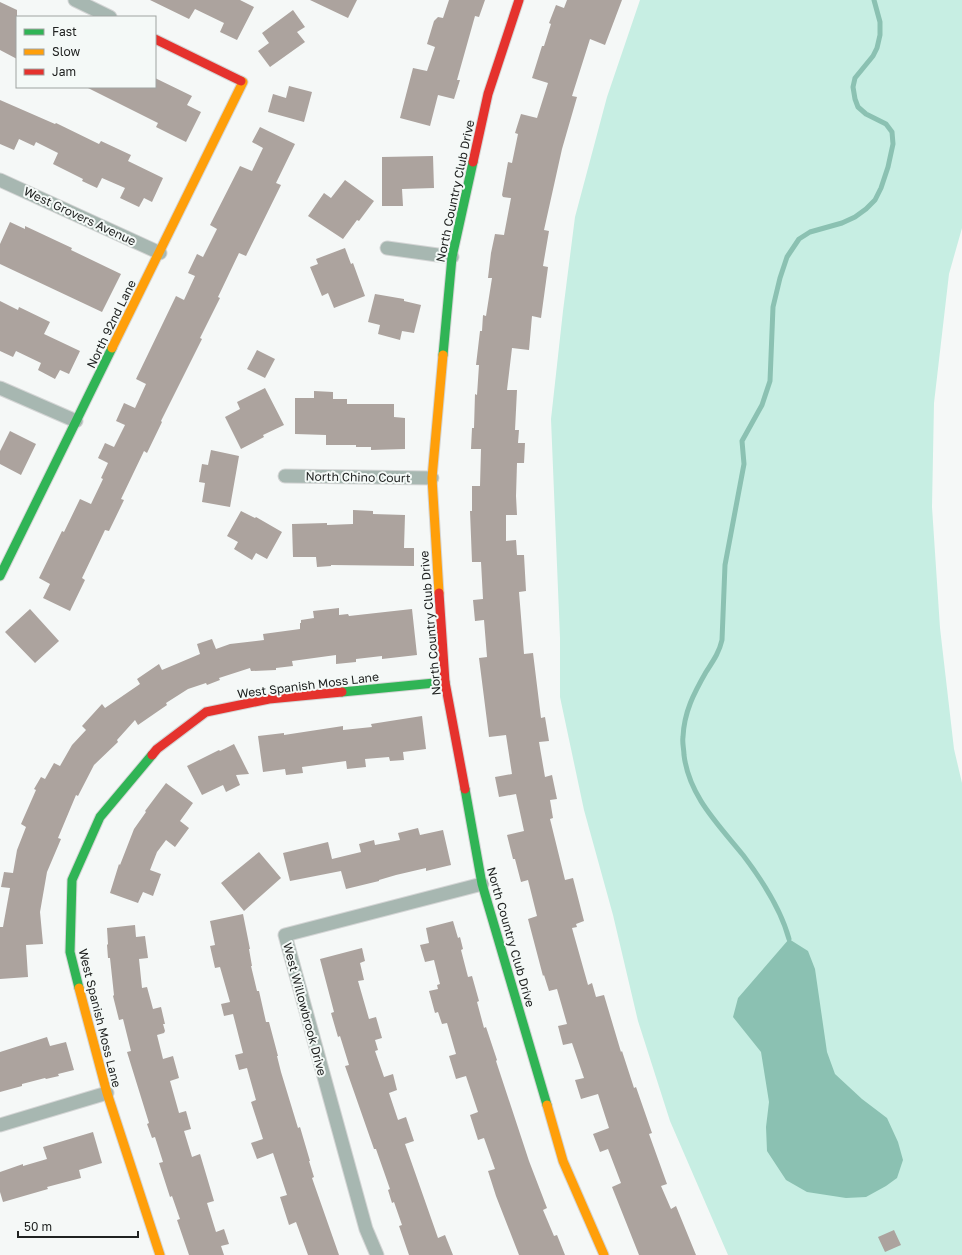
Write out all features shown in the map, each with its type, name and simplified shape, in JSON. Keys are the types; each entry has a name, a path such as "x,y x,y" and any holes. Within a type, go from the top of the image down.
{"street":[{"path":"75,0 108,16"},
{"name":"North Country Club Drive","path":"519,0 488,94 452,257 432,478 445,682 482,884 563,1161 604,1255"},
{"name":"North 92nd Lane","path":"0,576 243,82 156,39"},
{"name":"West Grovers Avenue","path":"0,180 160,253"},
{"path":"387,248 452,257"},
{"path":"0,388 76,421"},
{"name":"North Chino Court","path":"285,476 432,478"},
{"name":"West Spanish Moss Lane","path":"160,1255 107,1094 70,952 72,880 100,817 157,749 206,712 270,699 445,682"},
{"name":"West Willowbrook Drive","path":"377,1255 366,1230 285,935 482,884"},
{"path":"0,1125 107,1094"}],"shaded area":[{"path":"640,0 962,0 962,228 949,274 934,403 932,507 940,628 954,749 962,783 962,1255 728,1255 670,1121 638,1021 613,915 584,810 560,697 560,638 551,419 575,217 607,97"},
{"path":"789,939 808,951 815,969 827,1052 835,1074 862,1099 887,1118 898,1142 903,1160 897,1178 866,1197 846,1198 807,1192 786,1180 767,1151 766,1127 769,1102 761,1052 733,1017 738,998"}],"building":[{"path":"150,0 240,0 254,7 237,40 220,32 224,23 195,9 189,19"},
{"path":"310,0 357,0 348,18"},
{"path":"449,0 485,0 479,17 475,16 457,80 460,80 454,99 438,95 430,126 400,118 413,68 427,71 435,47 427,44 434,21 438,17 443,18"},
{"path":"567,0 622,0 605,45 590,39 572,96 577,97 562,149 544,230 549,231 543,266 548,267 541,318 532,316 529,350 512,348 507,390 517,390 515,430 519,430 518,443 525,443 524,463 517,463 517,515 506,515 506,541 516,540 517,555 524,555 526,591 519,592 524,654 533,653 541,718 545,717 549,741 539,742 545,777 552,775 557,799 550,800 553,818 550,819 565,880 573,878 584,921 576,924 577,927 572,928 588,985 592,983 596,997 604,995 621,1052 622,1051 634,1088 636,1087 652,1133 649,1134 667,1184 661,1186 671,1209 676,1206 696,1255 639,1255 612,1187 621,1183 608,1149 600,1152 593,1134 609,1128 598,1094 581,1099 575,1080 584,1078 572,1043 563,1045 558,1026 567,1024 557,989 549,991 544,975 543,976 528,919 537,916 528,880 521,882 507,835 524,831 516,794 499,797 495,777 512,774 506,735 489,737 479,658 487,657 484,620 475,621 473,600 483,599 481,562 472,562 470,511 472,511 472,486 480,486 481,449 471,449 472,428 474,428 475,394 477,395 479,365 476,365 480,331 482,331 483,315 486,316 492,278 488,278 491,253 495,234 504,235 511,198 503,197 502,195 508,162 512,163 518,134 515,133 521,114 537,118 548,83 532,78 542,46 544,46 551,24 549,23 556,5 564,8"},
{"path":"0,2 17,10 16,58 0,50"},
{"path":"293,10 305,27 297,32 305,42 270,67 258,51 269,43 262,33"},
{"path":"156,78 192,96 187,105 201,112 186,142 156,127 158,123 88,88 156,88"},
{"path":"289,86 312,92 304,122 268,112 273,94 286,98"},
{"path":"0,100 55,124 56,123 99,144 101,141 131,155 128,161 163,178 152,202 144,198 139,207 120,198 125,188 102,178 97,188 82,181 83,179 53,164 58,153 36,142 34,146 19,139 14,150 0,144"},
{"path":"260,127 295,144 276,183 281,185 246,256 239,253 218,297 220,298 200,338 202,339 161,421 162,422 147,453 144,451 121,499 124,500 109,531 105,530 82,578 85,580 70,611 43,598 50,584 39,578 62,531 64,532 80,499 91,504 103,479 101,478 108,463 98,458 105,443 114,447 125,425 116,421 124,403 135,408 146,384 136,379 176,296 184,300 195,276 188,273 197,254 203,257 217,229 210,225 240,166 252,171 263,148 252,142"},
{"path":"433,156 434,188 402,189 403,206 382,206 382,157"},
{"path":"345,180 374,201 343,239 308,216 324,193 331,198"},
{"path":"10,222 25,229 25,226 72,248 71,250 121,274 102,312 0,264 0,244"},
{"path":"345,248 351,264 353,263 365,296 334,308 328,293 322,296 310,267 318,264 316,259"},
{"path":"375,294 404,299 404,301 421,305 414,333 402,331 400,340 378,334 380,325 368,322"},
{"path":"0,301 18,310 19,307 50,322 44,334 80,351 69,374 60,370 55,379 38,370 41,363 16,351 13,357 0,351"},
{"path":"257,350 275,359 265,378 247,369"},
{"path":"265,388 284,425 263,435 264,437 241,449 225,417 240,409 237,402"},
{"path":"314,391 333,392 333,399 347,399 347,404 394,404 394,417 405,418 405,449 371,450 371,447 356,447 356,445 326,445 326,435 295,434 295,398 314,398"},
{"path":"10,431 36,444 21,475 0,464 0,451"},
{"path":"211,450 239,456 230,507 202,502 205,483 199,482 202,464 208,465"},
{"path":"353,510 373,511 373,514 405,515 404,548 414,548 414,566 331,565 317,567 316,557 293,557 292,524 353,524"},
{"path":"241,511 255,518 256,517 282,532 267,559 256,553 252,560 234,549 238,542 227,536"},
{"path":"339,608 339,615 348,614 349,616 412,609 417,655 382,659 382,656 356,659 356,662 336,664 336,655 292,661 293,666 276,668 276,670 251,671 250,668 219,678 220,680 207,685 206,683 188,689 166,703 167,705 138,725 135,720 117,740 118,742 94,765 78,796 76,795 58,838 61,839 47,872 40,912 43,944 26,945 28,977 0,979 0,927 3,927 10,888 1,887 4,872 13,873 17,850 26,827 21,824 36,790 34,789 41,777 45,779 54,763 60,766 72,745 86,730 82,726 102,704 105,708 140,684 137,679 159,664 162,670 200,654 197,644 212,639 216,649 230,644 264,640 263,634 300,629 301,620 314,618 313,611"},
{"path":"30,609 59,641 35,663 5,632"},
{"path":"422,716 426,749 403,752 404,760 390,761 389,757 365,759 366,767 347,769 346,761 302,767 303,773 286,775 285,769 263,772 258,736 284,733 284,735 343,726 343,730 372,727 371,724"},
{"path":"234,744 249,774 236,775 240,785 226,792 223,785 202,795 187,766"},
{"path":"166,783 193,803 180,821 189,828 175,847 166,840 157,852 150,870 161,874 153,896 143,892 138,903 110,893 119,864 120,865 134,829 146,812 145,811"},
{"path":"418,828 420,835 443,830 451,865 426,871 426,868 346,889 341,871 290,881 283,853 328,842 332,859 361,852 359,844 374,840 375,845 400,840 398,833"},
{"path":"259,852 281,878 244,911 221,883"},
{"path":"243,914 250,949 251,966 257,991 259,991 266,1022 269,1022 281,1072 310,1161 314,1177 312,1178 339,1255 308,1255 296,1222 289,1225 280,1197 287,1195 273,1153 257,1159 251,1143 263,1139 251,1102 256,1100 247,1068 239,1070 235,1055 243,1053 233,1014 224,1016 221,1004 230,1002 220,967 215,968 210,946 215,945 210,921"},
{"path":"453,921 458,938 460,937 463,949 461,950 468,977 472,976 484,1028 486,1027 529,1161 547,1208 543,1210 554,1236 557,1235 565,1255 519,1255 488,1171 495,1169 484,1138 478,1140 470,1115 478,1112 466,1076 456,1079 449,1056 456,1054 447,1023 442,1024 438,1012 435,1013 429,991 438,989 437,985 440,984 434,960 425,962 420,945 429,943 426,928"},
{"path":"135,925 136,937 145,936 148,958 139,959 142,988 147,987 153,1009 161,1007 165,1031 164,1033 157,1035 163,1059 173,1056 179,1078 170,1081 179,1113 186,1111 191,1129 184,1131 192,1157 200,1154 214,1201 207,1203 216,1232 224,1229 229,1244 221,1246 224,1255 189,1255 177,1220 180,1219 172,1196 170,1197 159,1163 163,1162 155,1137 152,1138 147,1124 149,1123 127,1052 131,1051 123,1019 119,1020 113,996 110,958 108,958 107,928"},
{"path":"362,948 365,961 360,963 364,980 358,981 369,1019 376,1017 382,1038 375,1040 378,1050 375,1051 384,1077 393,1074 397,1090 389,1093 398,1120 406,1117 414,1141 405,1144 438,1238 445,1235 453,1255 409,1255 399,1226 402,1225 388,1190 390,1189 376,1149 374,1149 345,1066 349,1065 340,1036 338,1037 331,1013 334,1012 320,959"},
{"path":"47,1037 50,1046 66,1042 74,1070 58,1074 59,1076 22,1084 22,1086 0,1092 0,1052"},
{"path":"93,1132 102,1163 79,1170 81,1178 47,1187 48,1189 3,1202 0,1192 0,1172 23,1164 23,1166 47,1159 43,1147"},
{"path":"894,1230 901,1245 885,1252 878,1237"}],"waterway":[{"path":"789,939 786,928 776,906 764,885 743,855 706,809 692,784 684,755 684,728 685,719 694,695 721,645 725,565 744,464 742,441 762,405 770,381 773,307 787,257 799,239 810,232 842,223 855,217 866,209 875,200 888,167 893,144 892,132 886,124 866,114 858,107 853,87 855,78 873,56 877,48 880,35 880,22 874,0"}],"traffic: fast":[{"path":"443,355 452,257 473,162"},
{"path":"0,576 112,348"},
{"path":"342,692 445,682"},
{"path":"79,988 70,952 72,880 100,817 152,755"},
{"path":"465,789 482,884 547,1105"}],"traffic: slow":[{"path":"112,348 243,82 241,81"},
{"path":"439,593 432,478 443,355"},
{"path":"79,988 107,1093 160,1255"},
{"path":"547,1105 563,1161 604,1255"}],"traffic: jam":[{"path":"473,162 488,94 519,0"},
{"path":"156,39 241,81"},
{"path":"439,593 445,682 465,789"},
{"path":"152,755 157,749 206,712 269,699 342,692"}]}
